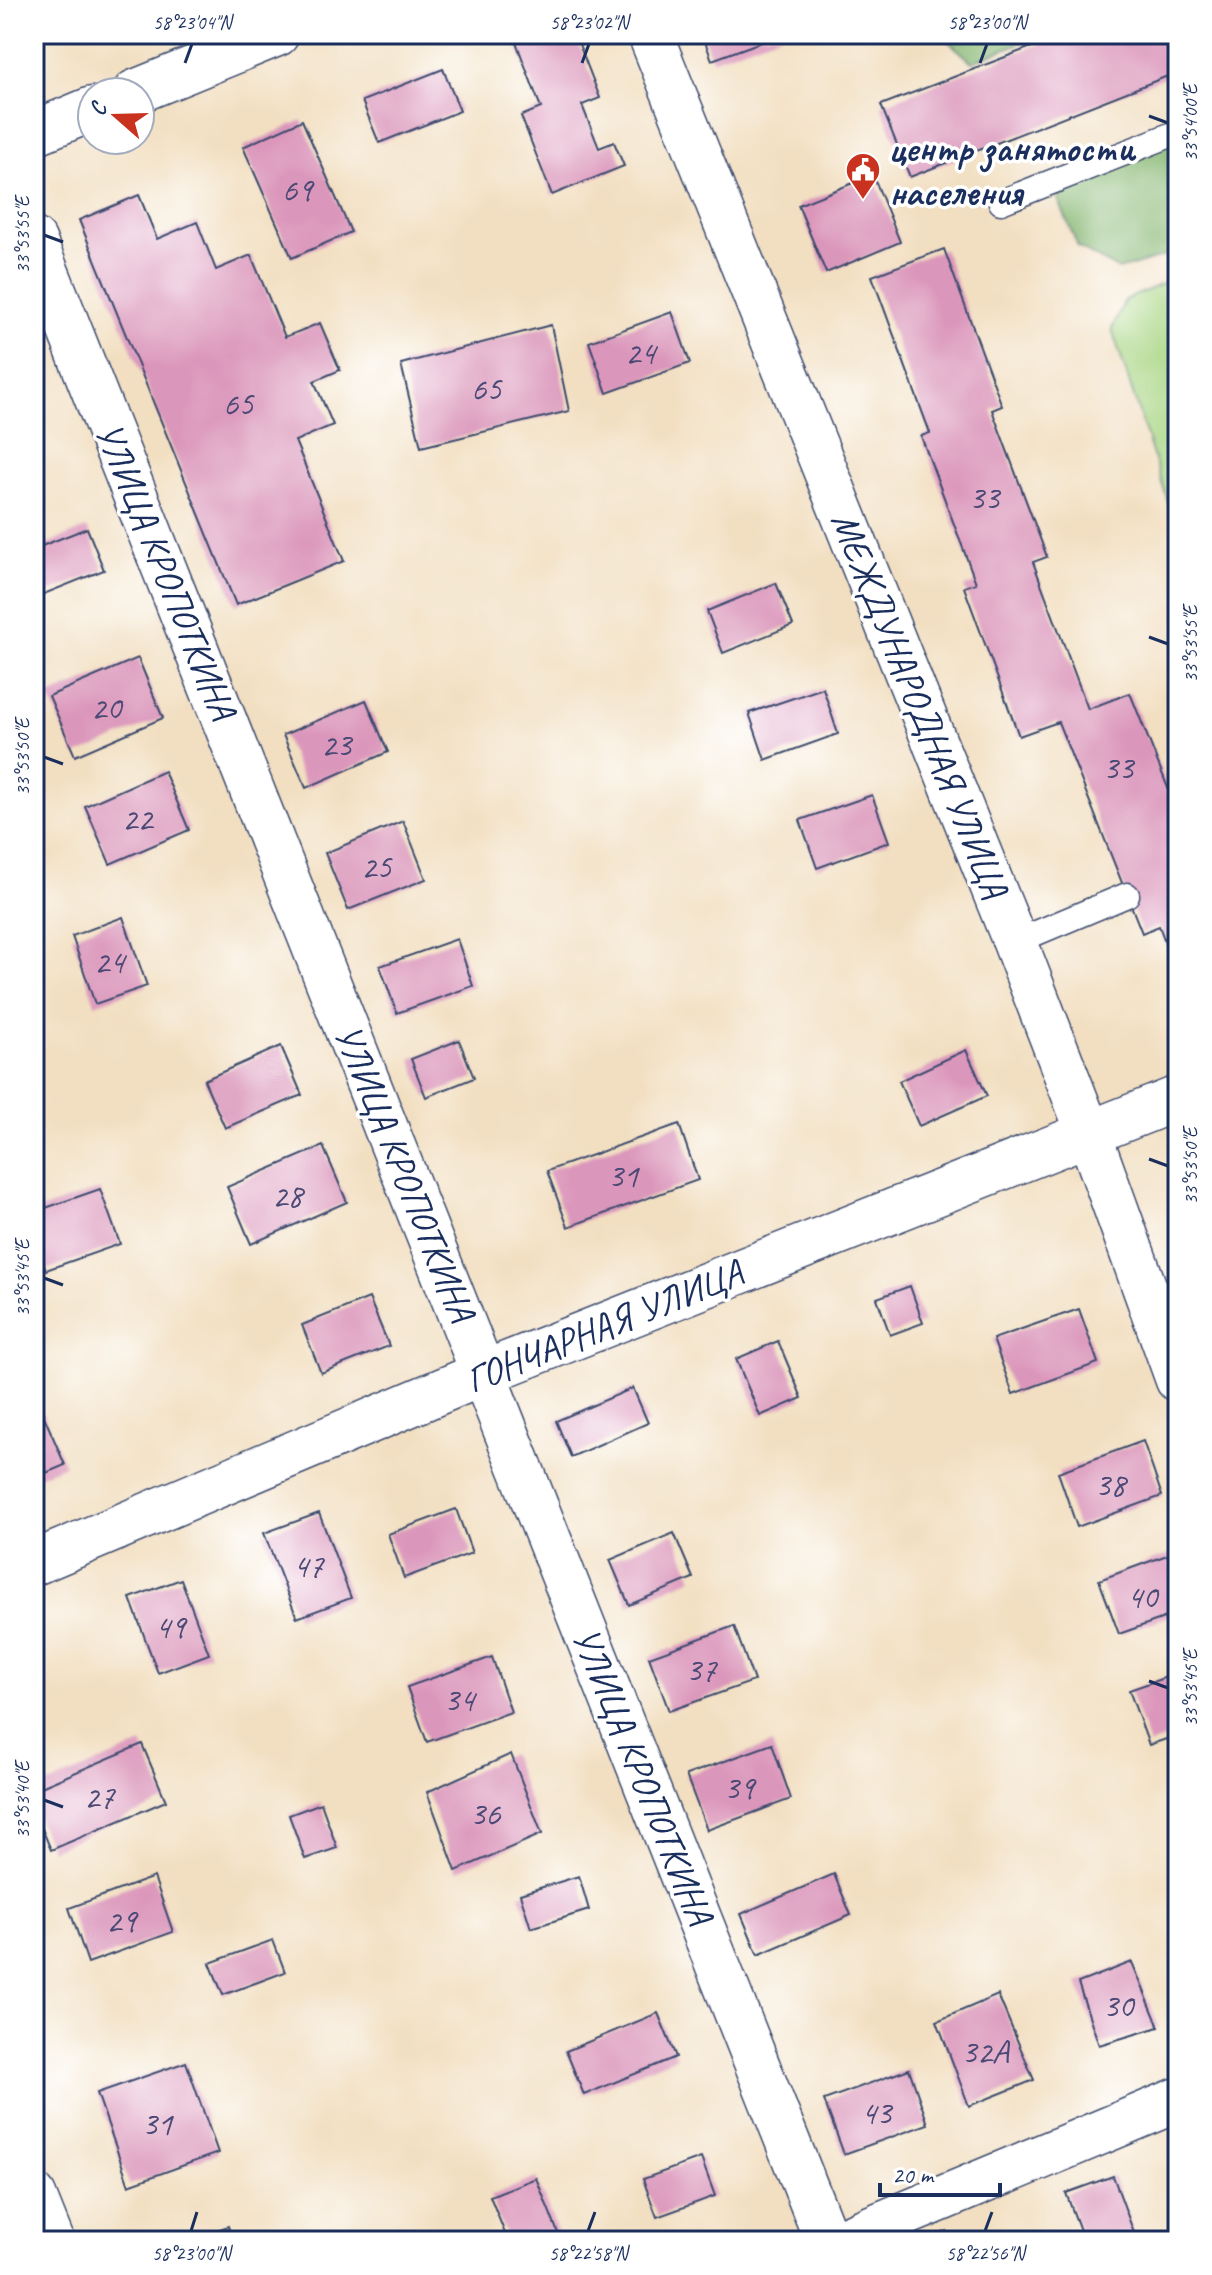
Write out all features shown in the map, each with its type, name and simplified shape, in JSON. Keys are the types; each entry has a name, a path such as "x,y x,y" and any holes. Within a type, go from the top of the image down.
{"street":[{"path":"156,81 221,45 277,34"},
{"name":"МЕЖДУНАРОДНАЯ УЛИЦА","path":"650,34 1015,942 1178,1380"},
{"path":"34,133 76,116"},
{"name":"УЛИЦА КРОПОТКИНА","path":"34,240 827,2241"},
{"name":"ГОНЧАРНАЯ УЛИЦА","path":"34,1563 484,1373 1178,1098"},
{"path":"840,2241 1178,2100"},
{"path":"34,2196 52,2241"}],"lane":[{"path":"1001,202 1178,132"},
{"path":"1015,942 1127,895"}],"green space":[{"path":"950,34 1042,34 972,62 947,40"},
{"path":"1178,132 1178,252 1119,270 1078,247 1051,182"},
{"path":"1178,277 1178,509 1171,511 1112,329 1125,300"}],"building":[{"path":"513,34 575,34 600,98 582,105 599,148 614,142 624,166 552,195 521,116 541,108"},
{"path":"702,34 783,34 712,60"},
{"path":"1065,34 1178,34 1178,72 910,177 881,105"},
{"path":"443,69 460,111 379,143 362,101"},
{"path":"302,120 351,232 292,258 243,147"},
{"name":"центр занятости населения","path":"873,175 900,242 826,273 798,205"},
{"path":"139,195 157,239 197,222 216,270 251,255 285,337 320,323 340,370 314,381 333,425 295,441 344,561 236,605 79,220"},
{"path":"944,249 1002,406 992,410 1047,557 1033,562 1088,709 1130,693 1178,813 1178,975 1159,926 1142,933 1058,722 1019,736 964,587 976,583 921,436 930,433 872,276"},
{"path":"672,312 690,363 607,393 589,342"},
{"path":"551,325 569,411 421,447 401,364"},
{"path":"87,528 104,570 39,596 34,582 34,549"},
{"path":"776,583 793,625 723,653 707,611"},
{"path":"138,658 163,718 75,756 49,696"},
{"path":"823,688 838,734 765,760 749,713"},
{"path":"366,700 388,752 306,788 283,735"},
{"path":"164,771 189,830 110,864 85,806"},
{"path":"872,795 889,842 817,868 800,820"},
{"path":"403,821 426,879 348,910 325,853"},
{"path":"123,917 147,986 95,1004 72,936"},
{"path":"457,939 473,986 397,1013 380,966"},
{"path":"459,1040 474,1078 426,1097 411,1059"},
{"path":"281,1046 302,1095 225,1128 204,1080"},
{"path":"966,1050 987,1096 919,1126 899,1081"},
{"path":"679,1124 698,1180 568,1227 547,1171"},
{"path":"323,1146 347,1202 251,1244 227,1187"},
{"path":"100,1189 120,1244 46,1270 34,1235 34,1212"},
{"path":"910,1286 923,1323 890,1335 877,1298"},
{"path":"369,1298 389,1346 321,1373 302,1325"},
{"path":"1079,1309 1098,1363 1013,1394 993,1339"},
{"path":"778,1341 802,1398 760,1416 736,1359"},
{"path":"633,1388 648,1423 571,1457 556,1421"},
{"path":"34,1393 65,1465 34,1478"},
{"path":"1143,1441 1162,1496 1077,1527 1058,1472"},
{"path":"456,1509 472,1553 404,1578 388,1534"},
{"path":"319,1513 351,1598 297,1618 264,1533"},
{"path":"674,1533 693,1578 629,1605 610,1560"},
{"path":"1178,1551 1178,1613 1119,1634 1099,1580"},
{"path":"181,1579 209,1654 158,1673 130,1598"},
{"path":"734,1626 754,1681 669,1711 649,1657"},
{"path":"492,1657 511,1712 427,1742 407,1687"},
{"path":"1178,1673 1178,1735 1149,1745 1129,1690"},
{"path":"142,1744 166,1801 51,1850 34,1810 34,1790"},
{"path":"772,1744 791,1799 707,1830 686,1775"},
{"path":"511,1754 542,1834 456,1871 427,1792"},
{"path":"321,1803 337,1848 305,1859 289,1815"},
{"path":"834,1874 851,1915 758,1955 741,1914"},
{"path":"579,1876 589,1910 531,1928 520,1894"},
{"path":"154,1877 173,1932 88,1963 69,1908"},
{"path":"273,1940 285,1972 223,1995 210,1963"},
{"path":"1132,1962 1159,2027 1099,2045 1078,1983"},
{"path":"998,1995 1034,2080 969,2106 937,2021"},
{"path":"658,2013 676,2057 584,2095 566,2051"},
{"path":"186,2062 218,2153 129,2185 97,2093"},
{"path":"909,2069 928,2124 844,2154 824,2100"},
{"path":"701,2158 715,2196 657,2217 643,2179"},
{"path":"1113,2176 1137,2241 1084,2241 1066,2193"},
{"path":"536,2178 558,2233 539,2241 508,2241 490,2196"},
{"path":"228,2226 233,2241 187,2241"},
{"path":"947,2231 951,2241 922,2241"}],"place":[{"name":"центр занятости населения","path":"863,201"}]}
